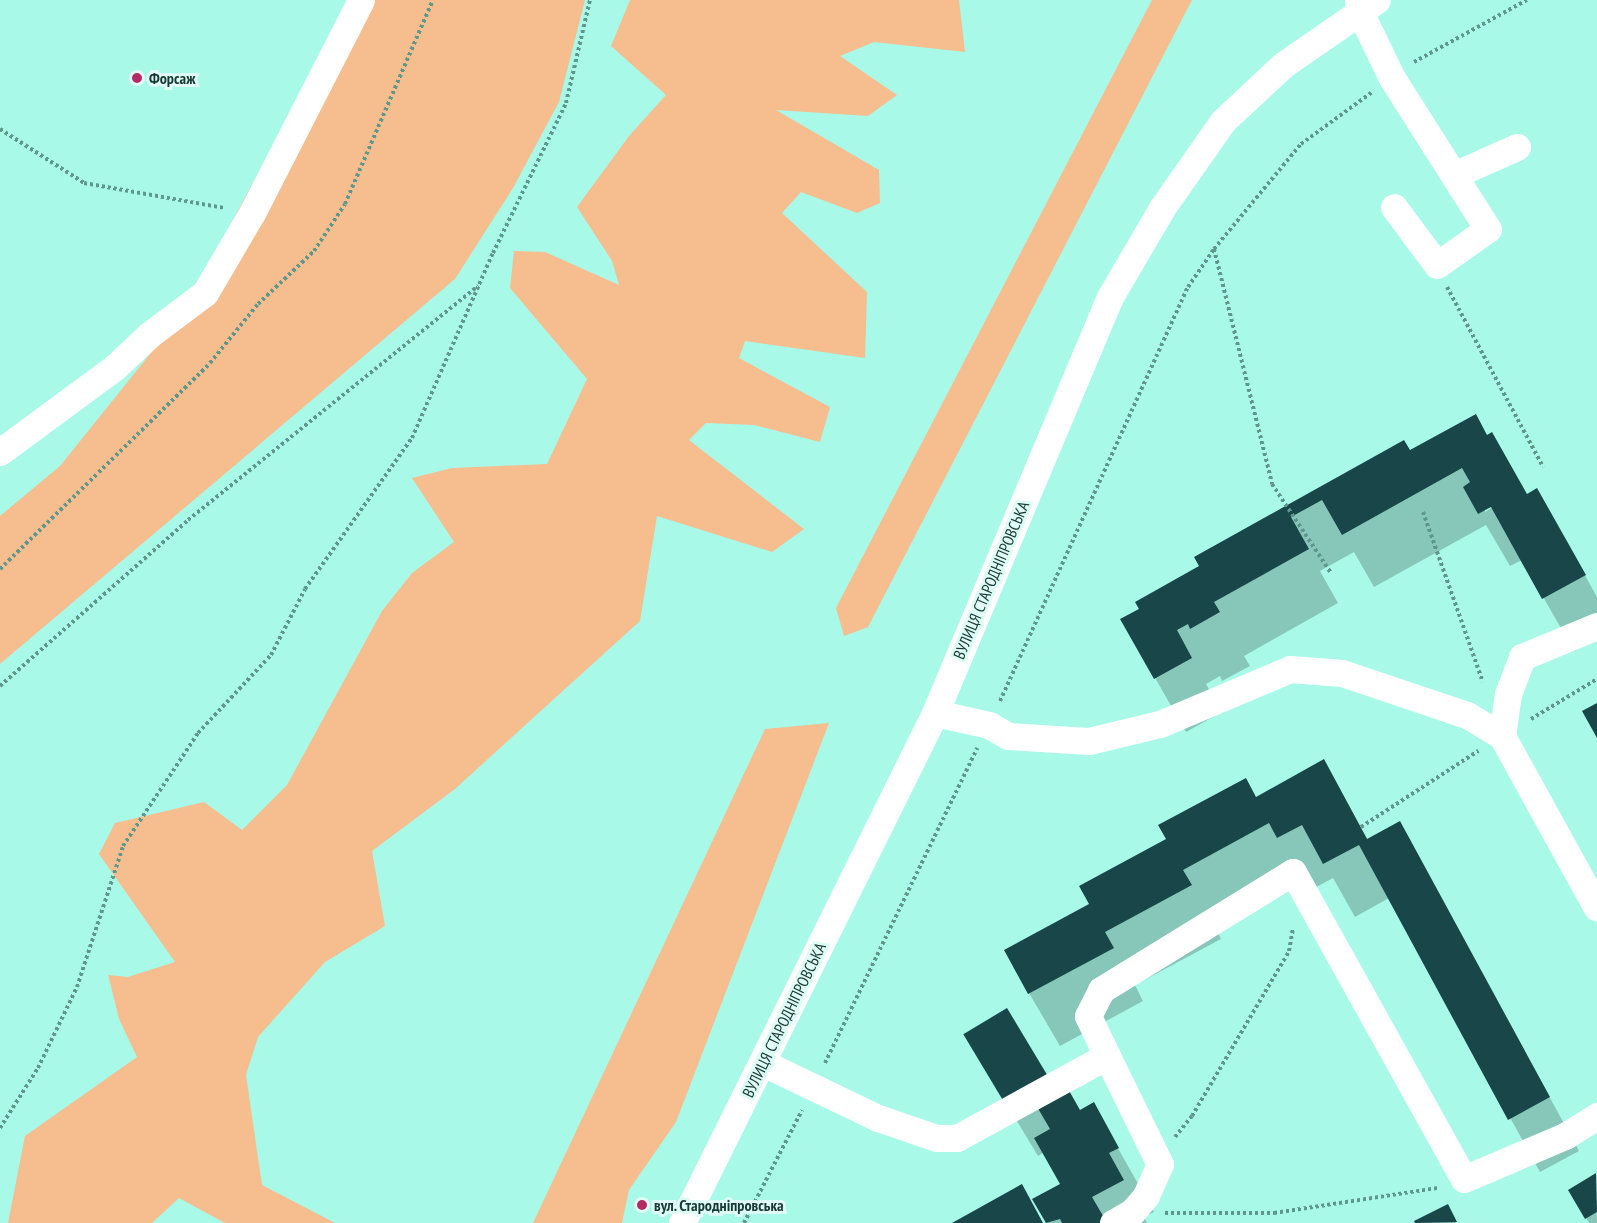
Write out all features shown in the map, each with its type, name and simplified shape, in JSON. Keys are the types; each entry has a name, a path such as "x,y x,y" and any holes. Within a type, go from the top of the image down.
{"street":[{"path":"0,452 114,368 149,335 205,293 252,213 361,0"},
{"path":"1365,3 1392,78 1488,229 1437,265 1394,207"},
{"name":"ВУЛИЦЯ СТАРОДНІПРОВСЬКА","path":"682,1223 935,713 1110,297 1162,208 1223,121 1283,65 1365,3"},
{"path":"1454,175 1517,147"},
{"path":"1502,736 1508,694 1522,657 1597,626"},
{"path":"935,713 989,725 1008,736 1089,741 1160,724 1290,669 1318,668 1431,702 1487,725 1502,736 1597,908"},
{"path":"1122,1217 1157,1176 1160,1164 1088,1016 1101,990 1293,872 1464,1179 1565,1136 1597,1116"},
{"path":"763,1063 813,1088 916,1133 957,1138 1107,1056"}],"path":[{"path":"0,569 210,363 258,304 314,251 345,204 434,0"},
{"path":"0,1128 38,1068 77,987 123,846 198,733 271,655 305,590 412,438 478,285 566,103 590,0"},
{"path":"744,1223 813,1088 989,725 1188,287 1214,249 1300,144 1392,78 1527,0"},
{"path":"0,129 84,183 252,213"},
{"path":"1214,249 1272,484 1331,573"},
{"path":"1437,265 1461,318 1543,467"},
{"path":"0,686 188,520 478,285"},
{"path":"1424,512 1486,691"},
{"path":"1361,827 1502,736 1597,679"},
{"path":"1156,1153 1192,1116 1289,951 1294,924"},
{"path":"1122,1217 1274,1213 1402,1196 1464,1179"}],"shaded area":[{"path":"351,0 585,0 559,102 513,188 455,279 0,664 0,516 60,466 183,313"},
{"path":"630,0 959,0 965,52 874,42 840,56 897,95 868,116 776,110 879,170 880,203 857,213 801,192 782,213 867,292 865,358 745,341 739,358 830,407 820,442 754,425 706,423 689,440 804,529 772,552 657,516 640,621 455,789 372,851 385,926 325,962 258,1037 246,1075 262,1185 335,1223 225,1223 179,1198 152,1223 8,1223 25,1136 137,1057 119,1019 108,975 128,977 175,962 99,854 115,823 204,802 242,830 287,785 382,611 412,573 454,542 412,478 452,468 547,464 587,379 510,288 514,251 545,252 619,285 612,261 577,207 629,136 666,95 611,46"},
{"path":"1152,0 1192,0 868,627 844,636 836,608"},
{"path":"829,723 676,1122 629,1190 622,1223 533,1223 765,729"}],"building":[{"path":"1476,414 1487,435 1492,432 1527,494 1537,488 1586,575 1542,599 1491,507 1478,514 1463,487 1470,482 1462,468 1342,535 1322,500 1291,517 1309,549 1214,602 1220,612 1190,629 1188,624 1177,630 1192,658 1154,679 1120,619 1139,609 1135,602 1199,566 1194,557 1404,440 1410,450"},
{"path":"1597,703 1597,738 1582,711"},
{"path":"1324,759 1367,839 1400,821 1550,1097 1508,1120 1359,845 1323,864 1302,825 1277,838 1269,823 1183,870 1192,885 1105,932 1114,948 1028,994 1004,950 1089,904 1079,886 1166,839 1158,825 1246,778 1256,797"},
{"path":"1007,1008 1049,1077 1005,1104 963,1034"},
{"path":"1067,1087 1080,1110 1094,1102 1119,1148 1109,1153 1124,1180 1092,1197 1106,1221 1103,1223 1062,1223 1060,1219 1046,1223 1032,1199 1060,1184 1034,1138 1050,1129 1036,1105"},
{"path":"1596,1173 1597,1212 1585,1219 1568,1190"},
{"path":"1022,1184 1043,1223 952,1223"},
{"path":"1448,1204 1457,1222 1415,1223 1414,1221"}],"place":[{"name":"Форсаж","path":"137,78"},
{"name":"вул. Стародніпровська","path":"642,1205"}]}
